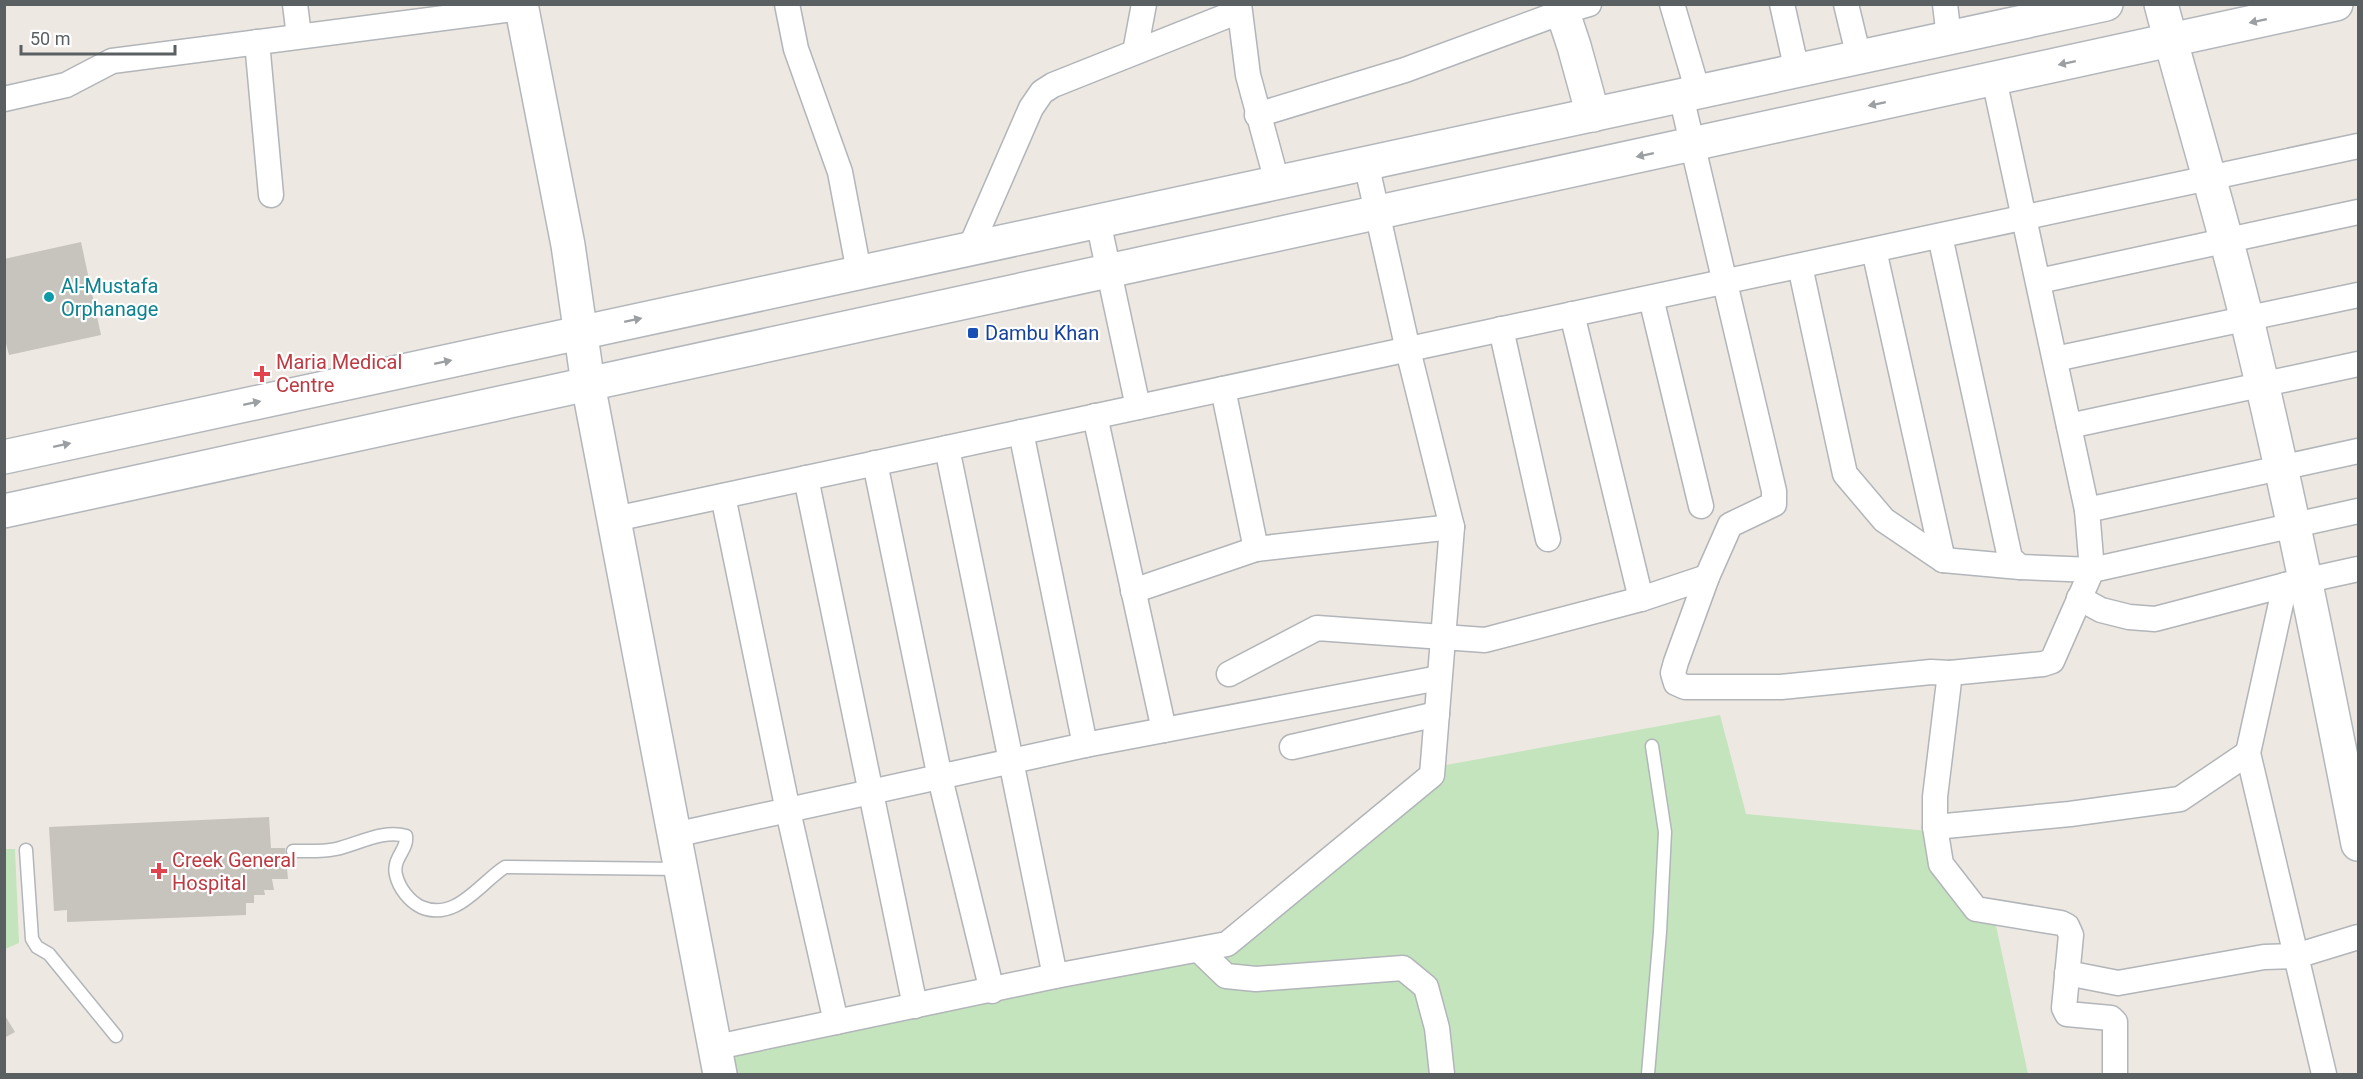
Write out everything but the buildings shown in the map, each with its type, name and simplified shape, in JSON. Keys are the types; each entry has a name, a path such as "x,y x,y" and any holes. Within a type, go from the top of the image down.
{"main road":[{"path":"4,458 2106,4"},
{"path":"2161,4 2210,178 2282,468 2293,525 2295,582 2358,844"},
{"path":"4,511 2336,4"},
{"path":"521,6 568,245 588,384 718,1061"},
{"path":"1571,7 1574,46 1593,115"}],"street":[{"path":"295,4 299,36"},
{"path":"788,4 796,49 840,171 859,272"},
{"path":"1135,52 1143,4"},
{"path":"1672,4 1690,94 1691,145 1774,491 1774,504 1730,525 1707,577 1673,673 1676,683 1685,687 1781,687 1931,672 1950,673 2043,664 2052,661 2092,570 2087,510 1994,79"},
{"path":"1782,4 1797,71"},
{"path":"1846,4 1859,58"},
{"path":"1945,4 1950,38"},
{"path":"4,99 66,84 112,61 521,6"},
{"path":"1257,115 1405,70 1571,7"},
{"path":"970,248 1031,108 1042,92 1053,85 1239,8 1248,75 1277,182"},
{"path":"257,42 271,195"},
{"path":"615,519 2358,146"},
{"path":"718,1061 837,1022 1055,976 1227,944 1432,775 1452,527 1408,350 1366,163"},
{"path":"2038,281 2358,212"},
{"path":"1098,221 1138,407"},
{"path":"1940,236 2010,558 2020,567"},
{"path":"1874,250 1943,560"},
{"path":"1800,266 1845,474 1884,520 1943,560 2020,567 2092,570 2358,511"},
{"path":"2055,359 2358,295"},
{"path":"1651,298 1701,506"},
{"path":"1572,314 1641,598"},
{"path":"1502,329 1548,538"},
{"path":"2069,426 2358,364"},
{"path":"1223,389 1256,549"},
{"path":"1095,416 1164,730"},
{"path":"1021,432 1085,745"},
{"path":"947,448 1055,976"},
{"path":"2087,510 2358,451"},
{"path":"875,464 940,778 992,990"},
{"path":"806,478 915,1006"},
{"path":"723,496 788,812 837,1022"},
{"path":"1133,591 1256,549 1452,527"},
{"path":"2079,598 2101,610 2129,617 2155,619 2358,568"},
{"path":"1229,674 1317,628 1485,639 1641,598 1707,577"},
{"path":"2295,582 2248,753 2324,1074"},
{"path":"1950,673 1935,797 1935,827 1941,864 1976,909 2061,923 2067,926 2071,935 2064,1008 2067,1014 2111,1018 2115,1022 2115,1074"},
{"path":"674,835 788,812 1085,745 1439,678"},
{"path":"1292,747 1437,714"},
{"path":"1935,827 2070,814 2181,799 2248,753"},
{"path":"2067,973 2118,983 2253,959 2296,956 2358,937"},
{"path":"1199,950 1226,976 1256,979 1403,968 1426,987 1437,1028 1442,1074"}],"lane":[{"path":"1648,1074 1660,932 1665,832 1652,746"},
{"path":"293,851 335,850 359,841 398,833 406,836 404,848 396,859 396,875 401,886 415,904 429,910 450,909 483,887 490,877 505,867 681,869"},
{"path":"26,850 32,939 48,954 116,1036"}],"green space":[{"path":"1720,715 1746,814 1929,831 1993,912 2028,1074 721,1074 718,1058 1229,953 1446,765"},
{"path":"5,849 15,849 19,943 5,949"}],"place":[{"name":"Al-Mustafa Orphanage","path":"49,297"},
{"name":"Dambu Khan","path":"973,333"},
{"name":"Maria Medical Centre","path":"262,374"},
{"name":"Creek General Hospital","path":"159,871"}]}
